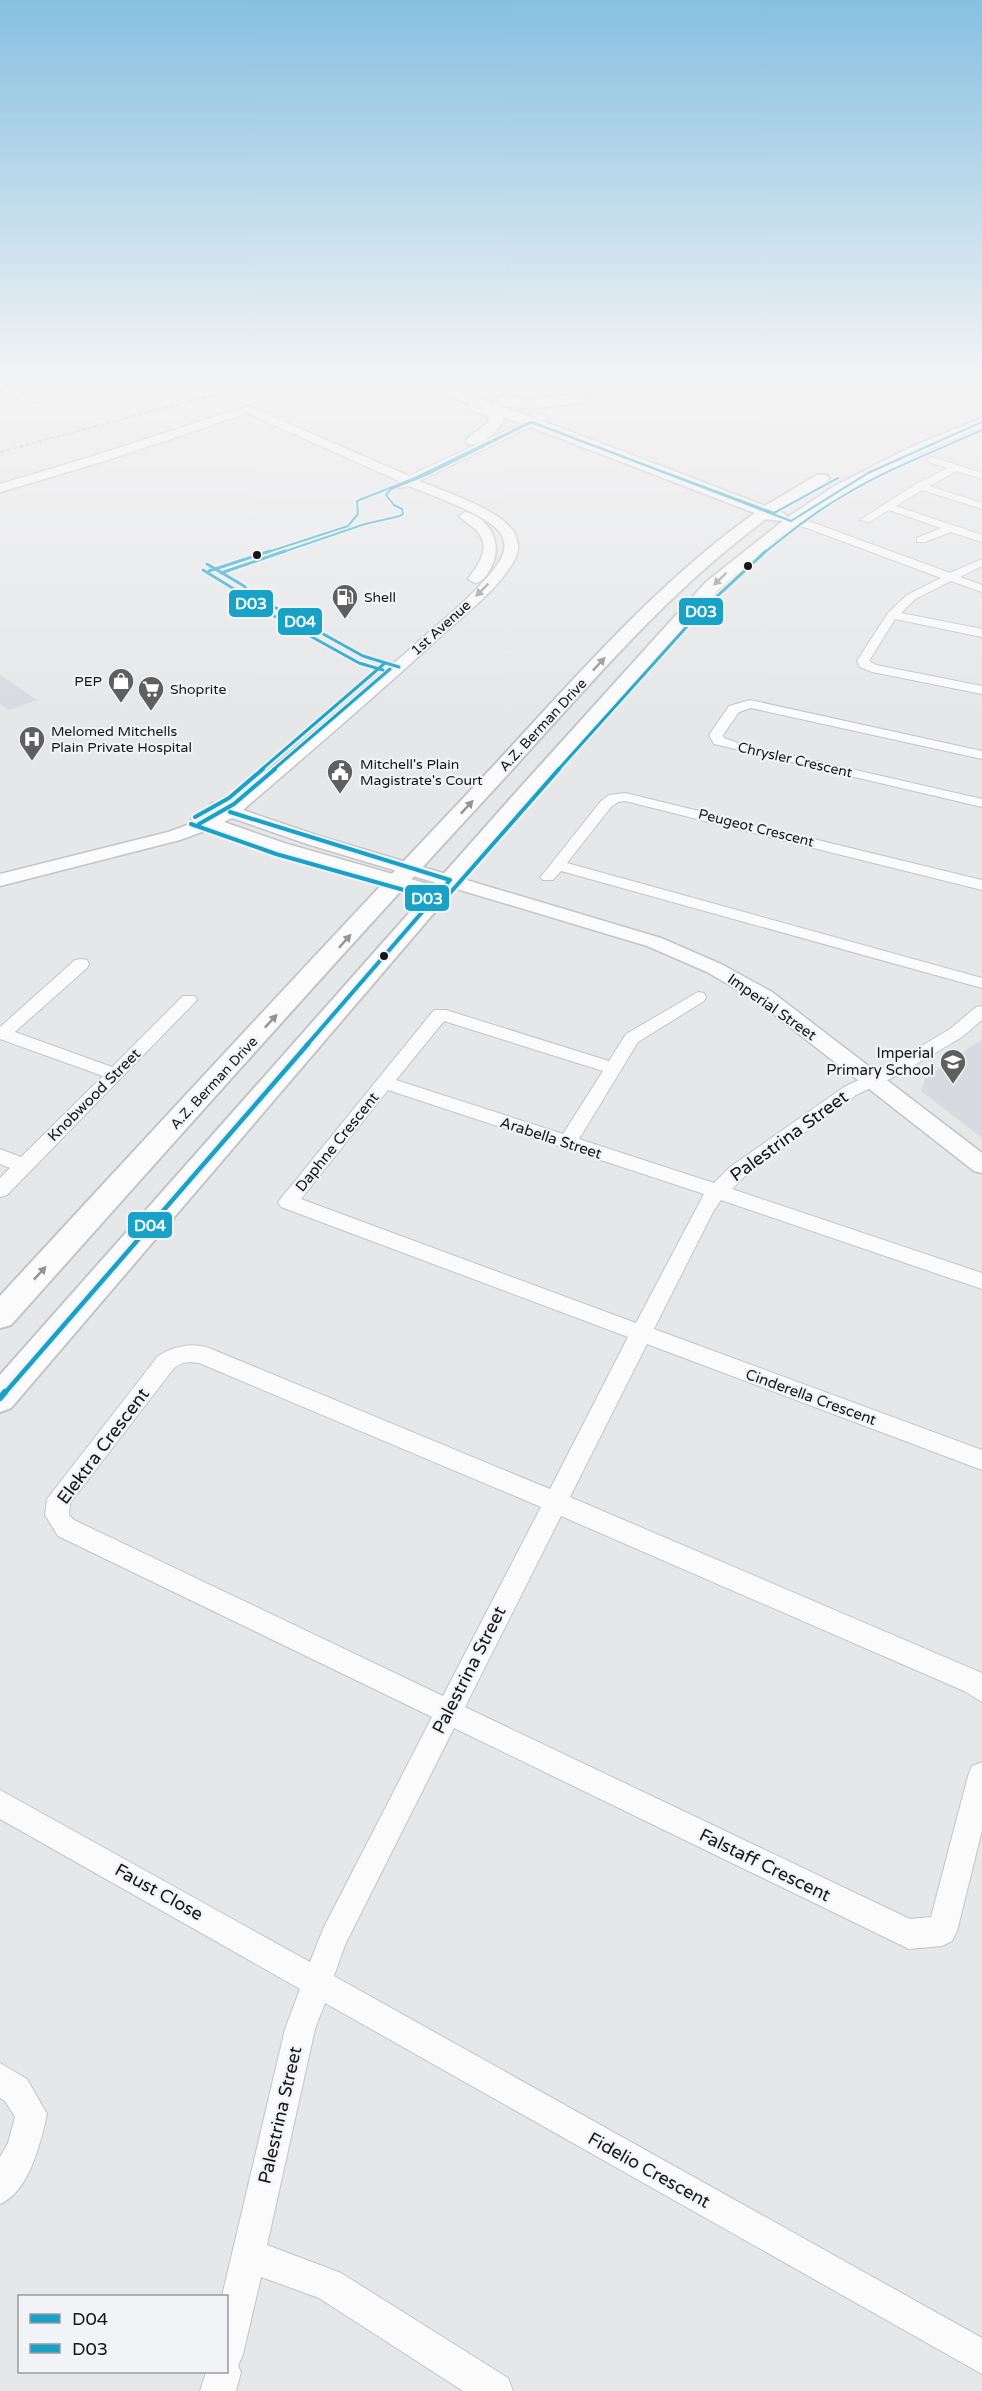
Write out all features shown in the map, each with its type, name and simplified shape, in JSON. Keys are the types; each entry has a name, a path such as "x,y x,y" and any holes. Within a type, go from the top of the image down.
{"main road":[{"path":"725,492 800,520"},
{"name":"A.Z. Berman Drive","path":"0,1316 403,875 667,592 699,564 771,509 802,492"},
{"path":"0,1398 444,887 699,600 738,562 841,492"}],"street":[{"path":"419,492 474,521 487,536 507,532"},
{"path":"425,492 494,519 507,532"},
{"path":"865,520 911,492"},
{"path":"937,492 982,506"},
{"path":"887,506 982,539"},
{"path":"800,520 982,589"},
{"path":"921,540 951,528"},
{"name":"1st Avenue","path":"0,880 174,836 223,809 399,667 485,587 509,557 512,547 507,532"},
{"name":"1st Avenue","path":"223,809 304,733 451,604 487,566 492,552 487,536"},
{"path":"982,562 911,597 892,615 863,661 864,664 982,690"},
{"path":"892,615 982,633"},
{"name":"Chrysler Crescent","path":"982,755 750,704 734,709 716,735 719,741 734,746 982,803"},
{"name":"Peugeot Crescent","path":"982,885 625,797 614,798 606,804 553,871 982,983"},
{"path":"223,809 403,875"},
{"path":"202,821 403,875"},
{"name":"1st Avenue","path":"0,870 202,821"},
{"name":"Imperial Street","path":"403,875 649,950 668,950 714,968 743,983 982,1165"},
{"path":"81,964 2,1033 115,1074"},
{"path":"567,1144 632,1038 698,996"},
{"name":"Knobwood Street","path":"0,1190 189,1000"},
{"name":"Palestrina Street","path":"228,2345 300,2029 333,1939 705,1208 717,1191 737,1172 850,1091 892,1071 956,1033 982,1011"},
{"name":"Daphne Crescent","path":"613,1068 440,1014 288,1202 641,1333"},
{"name":"Arabella Street","path":"385,1083 717,1191"},
{"path":"0,1156 24,1166"},
{"path":"717,1191 982,1281"},
{"name":"Cinderella Crescent","path":"641,1333 982,1460"},
{"name":"Elektra Crescent","path":"447,1713 66,1528 58,1521 55,1510 59,1499 166,1362 177,1355 189,1352 201,1354 555,1502"},
{"path":"555,1502 973,1682 982,1689"},
{"name":"Falstaff Crescent","path":"447,1713 909,1934 942,1931 982,1776"},
{"name":"Faust Close","path":"0,1804 317,1983"},
{"name":"Fidelio Crescent","path":"317,1983 982,2357"},
{"path":"0,2079 16,2090 31,2114 23,2149 0,2188"},
{"path":"248,2255 329,2285 495,2391"},
{"path":"218,2391 223,2373"}],"shaded area":[{"path":"0,676 37,700 9,710 0,704"},
{"name":"Imperial Primary School","path":"982,1039 982,1138 921,1091 925,1079"}],"transit line":[{"name":"D03","path":"209,571 348,526 358,514 357,501 381,492"},
{"name":"D04","path":"221,573 365,524 400,516 403,514 402,509 394,505 386,495 389,492"},
{"name":"D04","path":"714,492 791,521 838,492"},
{"name":"D03","path":"717,492 774,513 813,492"},
{"name":"D03","path":"191,824 276,854 443,901 652,663 699,613 748,566 801,523 851,492"},
{"name":"D04","path":"207,564 244,586 251,594 363,656 399,667"},
{"name":"D03","path":"203,570 239,592 247,601 359,663 383,670"},
{"name":"D04","path":"195,817 229,798 385,663"},
{"name":"D03","path":"199,824 234,804 390,669"},
{"name":"D04","path":"0,1398 450,880 230,812"}],"place":[{"name":"Shell","path":"345,620"},
{"name":"PEP","path":"121,704"},
{"name":"Shoprite","path":"151,712"},
{"name":"Melomed Mitchells Plain Private Hospital","path":"32,762"},
{"name":"Mitchell's Plain Magistrate's Court","path":"340,795"},
{"name":"Imperial Primary School","path":"953,1085"}]}
